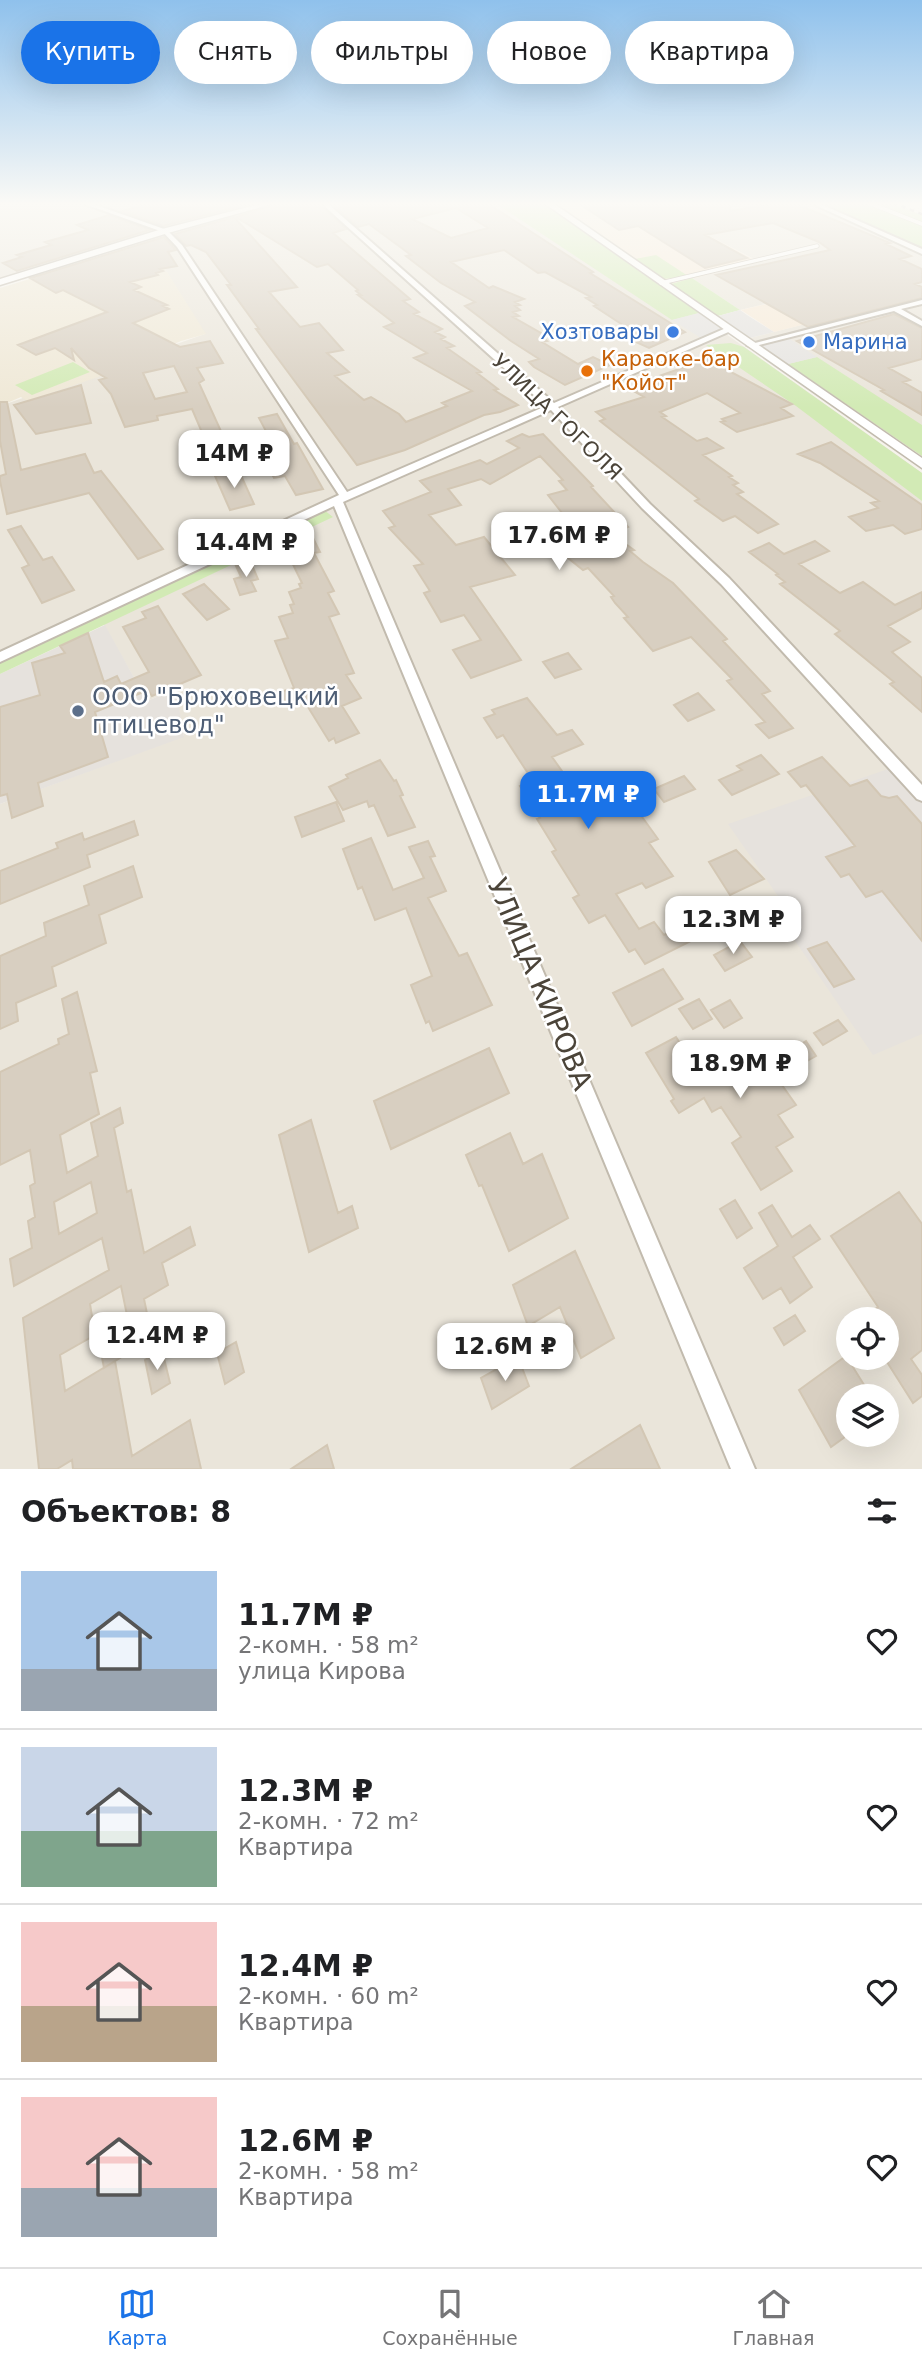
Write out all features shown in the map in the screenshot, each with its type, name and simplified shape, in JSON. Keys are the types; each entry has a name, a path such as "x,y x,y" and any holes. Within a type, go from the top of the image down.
{"street":[{"path":"0,282 35,272"},
{"name":"УЛИЦА КИРОВА","path":"197,272 341,498 743,1469"},
{"name":"УЛИЦА ГОГОЛЯ","path":"401,272 551,405 646,506 724,581 922,795"},
{"path":"645,272 922,464"},
{"path":"751,345 922,302"},
{"path":"895,309 922,324"},
{"path":"0,657 341,498 729,330"}],"lane":[{"path":"661,283 709,272"}],"shaded area":[{"path":"0,272 29,272 0,280"},
{"path":"54,272 167,272 206,334 181,341 98,377 27,401 21,397 0,406 0,288"},
{"path":"167,272 640,272 722,329 349,490 0,651 0,406 205,334"},
{"path":"653,272 721,272 671,284"},
{"path":"717,272 922,272 922,456 750,338 848,313 812,293 740,310 692,278"},
{"path":"813,293 850,313 774,332 741,310"},
{"path":"740,310 774,332 750,338 718,316"},
{"path":"699,313 722,329 701,338 672,320"},
{"path":"726,334 922,473 922,1469 0,1469 0,804 184,736 175,689 147,701 98,614 318,511"},
{"path":"790,339 817,357 788,364 762,346"},
{"name":"ООО \"Брюховецкий птицевод\"","path":"105,625 147,701 176,689 184,737 0,804 0,674"},
{"path":"891,768 922,800 922,1034 873,1055 787,929 798,925 728,824"}],"green space":[{"path":"599,272 640,272 699,313 672,320"},
{"path":"653,272 681,272 688,276 664,279"},
{"path":"692,278 740,310 718,316 671,284"},
{"path":"731,343 744,347 922,473 922,501 796,406 706,345"},
{"path":"817,357 922,425 922,456 788,364"},
{"path":"73,362 90,372 32,395 15,385"},
{"path":"324,510 333,517 0,674 0,660"}],"building":[{"path":"51,272 161,272 156,273 158,275 130,282 141,287 134,290 167,305 163,306 169,309 133,323 180,347 210,341 223,363 197,368 204,380 199,383 225,440 207,444 192,409 157,416 158,420 125,427 111,394 99,380 106,378 89,368 71,348 74,360 55,348 36,355 18,345 107,312 63,290 56,293 30,278","holes":["174,366 187,392 155,399 143,373"]},
{"path":"221,272 283,272 297,287 269,292 300,327 319,323 343,350 327,353 349,372 335,376 364,400 371,397 399,414 406,422 447,406 442,403 472,391 414,358 427,353 384,327 394,323 358,295 361,295 356,291 358,290 337,272 378,272 410,299 403,301 419,312 414,314 442,329 435,332 454,346 447,348 481,372 477,373 498,389 494,390 518,405 484,415 405,450 357,465 256,329 259,329 227,285 231,285"},
{"path":"426,272 465,272 489,288 493,286 524,299 515,302 520,305 515,306 520,310 513,312 519,316 513,317 546,336 542,337 547,341 542,342 578,364 593,357 610,365 565,385 534,367 529,362 539,359 465,306 475,302"},
{"path":"536,272 592,272 590,273 685,332 649,348 625,337 635,333 586,298 591,297 545,272"},
{"path":"732,272 922,272 922,282 915,284 922,287 922,298 808,327 716,275"},
{"path":"894,314 922,328 922,359 889,368 910,380 903,382 922,393 922,415 881,391 884,390 797,341"},
{"path":"713,357 731,368 727,370 792,404 781,408 793,416 737,432 721,422 725,421 722,419 740,413 707,393 660,412 666,416 662,417 697,441 707,438 723,448 703,455 732,476 729,477 738,483 733,485 743,492 737,494 778,524 758,533 735,516 723,521 695,501 699,499 600,421 605,419 596,412 644,397 630,389 645,381"},
{"path":"81,385 91,423 36,434 14,405"},
{"path":"0,402 7,402 21,470 85,454 94,473 101,471 163,549 138,559 89,493 7,514 0,481 0,476 6,474 0,441"},
{"path":"277,414 323,489 296,495 285,476 274,478 260,452 275,448 259,418"},
{"path":"522,434 529,437 543,434 593,486 591,487 628,527 612,534 634,550 630,551 643,562 673,583 727,639 723,641 770,691 762,694 793,728 769,738 756,725 765,722 727,681 732,679 691,637 653,651 624,618 628,617 611,597 614,596 588,568 583,570 563,554 575,549 556,535 573,527 548,495 567,490 559,481 563,480 540,456 490,484 481,479 448,489 461,505 429,515 456,545 484,537 515,575 470,587 521,660 471,678 453,650 481,640 464,615 441,622 424,593 430,591 414,566 423,564 389,528 395,526 383,511 431,492 420,481 480,460 487,464 519,448 507,441"},
{"path":"831,442 922,505 922,529 905,534 893,525 866,531 849,517 878,508 871,503 879,501 820,463 798,454"},
{"path":"239,471 254,504 230,510 215,476"},
{"path":"21,526 43,560 52,557 74,590 42,603 22,568 29,565 8,530"},
{"path":"312,536 320,552 314,553 334,591 328,593 339,614 329,617 354,673 346,675 361,698 342,706 359,733 336,743 334,738 329,741 303,699 282,706 277,693 294,688 275,641 288,638 279,617 293,613 290,605 294,604 289,592 301,588 299,584 302,583 283,544"},
{"path":"815,541 829,551 799,564 840,593 863,582 895,605 922,592 922,608 888,626 910,642 892,652 922,678 922,712 890,684 894,682 835,634 840,631 780,584 785,582 776,575 778,574 749,552 769,543 784,554"},
{"path":"251,563 258,579 251,581 256,591 240,595 234,579 241,577 236,566"},
{"path":"204,584 229,609 207,620 183,594"},
{"name":"ООО \"Брюховецкий птицевод\"","path":"158,606 201,675 152,696 148,690 95,712 108,757 38,783 43,806 12,818 7,794 0,796 0,707 40,695 32,663 65,653 60,646 88,633 104,682 117,676 121,684 149,672 123,627 146,618 142,612"},
{"path":"568,653 581,669 555,678 543,662"},
{"path":"698,693 714,710 688,721 674,705"},
{"path":"527,698 557,735 572,730 583,744 552,757 574,788 601,777 628,814 637,810 658,839 649,843 673,876 646,888 642,883 616,894 639,929 654,922 664,935 685,925 695,939 645,964 635,949 629,952 605,915 589,923 573,898 579,895 552,852 556,850 520,786 533,781 503,735 497,738 484,718 495,714 492,710"},
{"path":"761,755 779,774 732,795 719,780 742,770 737,766"},
{"path":"822,757 850,786 867,780 881,796 897,796 922,824 922,941 882,891 866,897 849,874 841,877 826,857 855,846 806,785 801,787 788,772"},
{"path":"380,760 394,781 396,780 403,795 400,796 415,827 388,836 374,805 369,807 367,801 343,810 329,787 348,778 346,775"},
{"path":"684,776 695,789 664,802 654,789"},
{"path":"336,802 344,821 302,837 295,817"},
{"path":"134,821 138,835 87,855 90,867 0,904 0,871 58,848 56,843 82,833 84,840"},
{"path":"371,838 393,890 424,878 409,847 428,841 435,856 430,857 446,891 428,898 459,956 467,953 492,1005 433,1031 429,1021 426,1023 411,985 432,976 406,908 375,920 362,887 358,889 343,849"},
{"path":"736,850 764,879 730,895 709,862"},
{"path":"133,866 142,897 99,915 106,943 52,967 56,986 16,1003 18,1021 0,1029 0,956 46,936 44,923 89,905 84,886"},
{"path":"748,911 761,929 740,939 727,922"},
{"path":"740,941 752,957 725,971 714,955"},
{"path":"827,942 854,979 834,987 808,949"},
{"path":"663,969 683,999 632,1026 613,993"},
{"path":"77,992 97,1071 90,1073 99,1114 60,1135 67,1173 98,1156 91,1123 120,1108 123,1123 114,1128 127,1192 131,1190 144,1253 190,1227 195,1245 162,1263 168,1285 144,1299 152,1338 115,1361 132,1456 190,1420 201,1469 73,1469 72,1460 57,1469 39,1469 23,1318 109,1270 102,1238 14,1286 10,1259 32,1248 28,1221 35,1217 30,1186 35,1183 30,1150 0,1165 0,1072 59,1044 58,1039 69,1034 62,999","holes":["91,1182 97,1213 59,1234 54,1202","121,1286 129,1325 99,1342 104,1368 65,1391 60,1355 95,1335 90,1304"]},
{"path":"699,999 712,1019 693,1029 679,1009"},
{"path":"730,1000 742,1018 724,1028 711,1010"},
{"path":"838,1020 847,1031 823,1045 814,1033"},
{"path":"676,1037 705,1082 772,1045 780,1056 806,1041 816,1056 777,1078 796,1105 778,1115 793,1137 776,1147 792,1171 761,1190 732,1143 741,1137 721,1107 712,1112 704,1098 679,1113 671,1101 674,1099 646,1053"},
{"path":"489,1048 509,1093 391,1149 374,1101"},
{"path":"311,1120 338,1213 352,1206 358,1228 309,1252 279,1135"},
{"path":"510,1133 523,1164 542,1154 568,1218 509,1251 482,1185 479,1186 466,1155"},
{"path":"899,1192 922,1224 922,1350 911,1359 922,1375 922,1396 913,1403 892,1370 899,1370 899,1307 878,1307 831,1236"},
{"path":"735,1200 752,1228 737,1238 720,1209"},
{"path":"772,1205 792,1237 810,1225 820,1239 793,1257 812,1287 790,1303 781,1288 763,1299 744,1268 778,1246 759,1213"},
{"path":"575,1251 614,1338 581,1358 560,1307 528,1326 513,1285"},
{"path":"795,1315 805,1331 784,1345 774,1328"},
{"path":"219,1317 223,1330 207,1340 204,1326"},
{"path":"236,1342 244,1372 225,1384 217,1353"},
{"path":"162,1350 170,1383 152,1394 145,1360"},
{"path":"518,1357 529,1386 492,1409 481,1378"},
{"path":"836,1363 836,1370 855,1370 864,1384 836,1384 836,1443 831,1447 799,1390"},
{"path":"640,1425 660,1469 571,1469"},
{"path":"327,1445 334,1469 291,1469"}],"place":[{"name":"Хозтовары","path":"673,332"},
{"name":"Марина","path":"809,342"},
{"name":"Караоке-бар \"Койот\"","path":"587,371"},
{"name":"ООО \"Брюховецкий птицевод\"","path":"78,711"}]}
